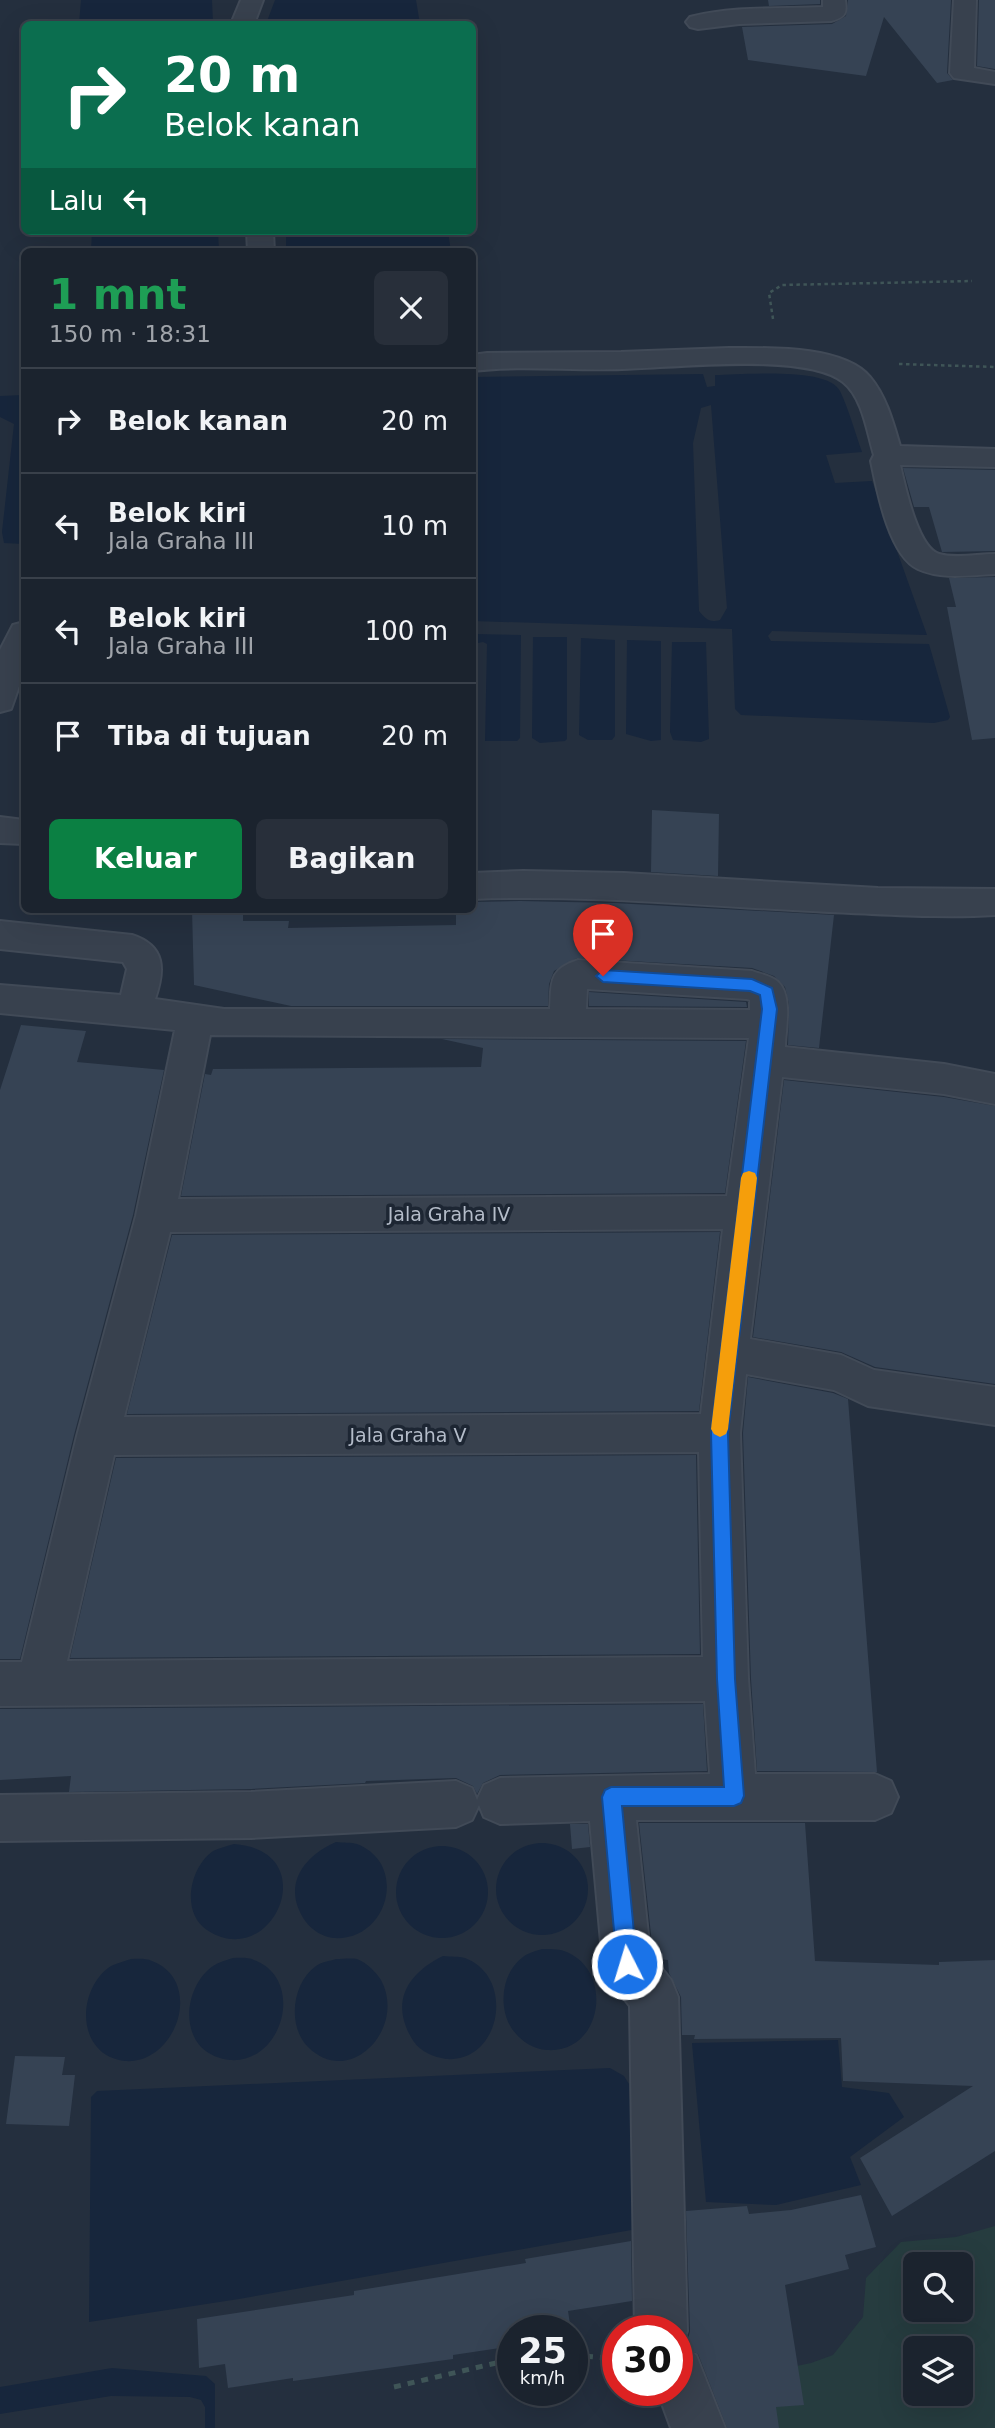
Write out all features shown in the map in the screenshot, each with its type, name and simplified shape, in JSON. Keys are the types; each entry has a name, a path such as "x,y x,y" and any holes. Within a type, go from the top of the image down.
{"street":[{"path":"244,21 252,0"},
{"path":"698,22 739,17 831,14 835,12 834,0"},
{"path":"965,0 961,73 992,78"},
{"path":"476,362 495,359 595,361 780,358 822,363 850,373 863,386 875,412 888,455 885,461 896,507 916,550 923,559 935,564 995,564"},
{"path":"888,455 995,458"},
{"path":"0,701 21,638"},
{"path":"0,830 21,832"},
{"path":"476,886 530,882 831,900 972,904 995,902"},
{"path":"0,935 132,949 144,956 146,964 133,1010"},
{"path":"0,999 133,1010 224,1023 568,1024 570,979 579,974 752,985 766,992 767,1042 744,1212 719,1433 726,1679 734,1796"},
{"path":"195,1019 155,1216 97,1436 19,1685 726,1679"},
{"path":"767,1042 995,1089"},
{"name":"Jala Graha IV","path":"155,1216 744,1212"},
{"path":"728,1353 841,1373 868,1388 995,1406"},
{"name":"Jala Graha V","path":"97,1436 719,1433"},
{"path":"611,1797 627,1964 654,1997 661,2315"},
{"path":"0,1818 250,1815 611,1797 875,1797"},
{"path":"689,2406 698,2428"}],"path":[{"path":"780,358 769,293 772,288 791,284 972,281"},
{"path":"822,363 995,367"},
{"path":"394,2387 497,2363"}],"green space":[{"path":"995,2226 995,2428 734,2428 752,2375 811,2363 833,2355 863,2317 866,2278 901,2242 956,2237"}],"water":[{"path":"81,0 212,0 213,21 79,21"},
{"path":"275,0 416,0 420,21 267,21"},
{"path":"92,235 218,235 219,248 91,248"},
{"path":"286,235 449,235 450,248 286,248"},
{"path":"762,373 802,375 832,383 840,391 862,452 826,455 835,483 872,481 927,635 772,631 768,636 771,641 929,644 950,717 948,720 934,723 741,715 735,709 732,629 476,621 476,377 703,374 707,387 715,386 715,375","holes":["711,405 727,608 720,620 708,620 699,611 693,443 701,408"]},
{"path":"21,395 21,544 4,543 2,532 14,424 0,417 0,396"},
{"path":"476,634 521,635 520,738 517,741 485,741 487,644 483,642 478,643 476,740"},
{"path":"533,637 567,637 565,741 540,743 532,738"},
{"path":"581,638 615,640 615,736 612,740 588,740 579,735"},
{"path":"627,640 661,641 661,740 651,741 626,734"},
{"path":"672,642 706,642 709,739 701,742 673,740 670,732"},
{"path":"336,1842 357,1844 373,1854 383,1868 387,1884 385,1900 378,1915 367,1928 352,1936 333,1938 311,1928 295,1897 299,1874 305,1865 313,1856"},
{"path":"533,1843 551,1843 568,1850 581,1863 588,1880 588,1898 581,1915 568,1928 551,1935 533,1935 516,1928 503,1915 496,1898 496,1880 503,1863 516,1850"},
{"path":"234,1844 262,1851 278,1866 283,1886 279,1906 268,1924 252,1936 231,1939 207,1930 199,1922 191,1902 191,1890 198,1868 205,1859 213,1851"},
{"path":"433,1846 451,1846 468,1853 481,1866 488,1883 488,1901 481,1918 468,1931 451,1938 433,1938 416,1931 403,1918 396,1901 396,1883 403,1866 416,1853"},
{"path":"542,1949 564,1951 580,1961 591,1975 596,1991 596,2009 590,2025 580,2039 566,2048 547,2050 527,2044 512,2029 505,2011 504,1991 510,1972 523,1957"},
{"path":"443,1956 465,1958 481,1968 491,1982 496,1999 490,2034 479,2048 465,2057 446,2059 420,2049 407,2028 403,2015 402,2003 411,1981 430,1963"},
{"path":"233,1958 252,1959 270,1970 280,1984 283,2001 281,2019 275,2035 263,2049 248,2058 230,2060 215,2056 201,2047 195,2038 189,2016 193,1993 205,1973 215,1965"},
{"path":"131,1959 150,1960 168,1971 177,1986 180,2002 178,2020 170,2036 158,2050 143,2059 125,2061 110,2057 97,2047 87,2027 86,2015 90,1993 102,1973 111,1966"},
{"path":"336,1959 357,1959 368,1965 381,1980 387,1998 386,2017 380,2033 370,2047 356,2057 341,2061 324,2058 308,2047 301,2038 295,2017 297,1994 308,1973 318,1965"},
{"path":"838,2040 842,2087 889,2093 904,2117 850,2157 861,2185 776,2205 706,2202 692,2043"},
{"path":"610,2068 624,2076 629,2084 637,2229 239,2299 89,2322 91,2097 97,2091"},
{"path":"112,2368 206,2376 215,2384 215,2428 205,2428 205,2407 201,2400 190,2397 111,2396 0,2414 0,2387"}],"building":[{"path":"768,0 820,0 820,4 769,6"},
{"path":"848,0 951,0 947,73 953,80 937,83 884,17 866,76 748,60 742,27 832,24 846,16"},
{"path":"979,0 995,0 995,69 977,66"},
{"path":"903,468 995,470 995,551 942,552 929,507 914,507"},
{"path":"995,577 995,738 972,740 947,607 956,607 949,578"},
{"path":"652,810 719,814 718,876 651,872"},
{"path":"476,902 614,903 834,915 819,1048 788,1045 789,1004 785,987 774,976 752,968 577,958 554,971 549,984 548,1006 291,1006 194,985 192,913 243,913 243,921 289,921 288,928 456,925 456,913 476,913"},
{"path":"589,992 746,1002 747,1007 589,1006"},
{"path":"21,1025 86,1031 77,1062 164,1070 133,1215 74,1435 20,1659 0,1659 0,1090"},
{"path":"442,1039 746,1041 725,1193 181,1196 205,1074 211,1075 213,1069 481,1067 483,1048"},
{"path":"784,1080 944,1097 995,1106 995,1384 875,1367 841,1352 753,1337"},
{"path":"720,1232 699,1411 127,1414 172,1235"},
{"path":"748,1377 833,1393 848,1399 877,1772 757,1771 751,1679 743,1433"},
{"path":"696,1455 700,1654 70,1658 116,1458"},
{"path":"703,1704 707,1771 500,1775 483,1783 477,1794 473,1786 456,1778 251,1789 69,1792 71,1776 0,1780 0,1709"},
{"path":"639,1823 805,1823 815,1961 939,1965 939,1962 995,1960 995,2151 892,2216 860,2158 973,2086 843,2081 841,2038 694,2039 695,2035 682,2035 681,1997 669,1973 668,1960 658,1959 653,1953"},
{"path":"570,1824 588,1824 590,1847 572,1849"},
{"path":"15,2056 65,2057 62,2075 75,2075 69,2126 6,2124"},
{"path":"861,2195 876,2247 845,2255 849,2269 785,2285 804,2405 776,2407 779,2428 727,2428 698,2354 693,2352 686,2211 747,2206 749,2214 791,2210"},
{"path":"631,2241 632,2301 568,2311 569,2315 497,2315 497,2348 453,2355 453,2359 228,2388 225,2364 199,2368 197,2319 354,2295 354,2291 526,2263 525,2259"}],"slow traffic":[{"path":"720,1429 749,1178"}],"route":[{"path":"603,976 752,985 766,992 770,1009 766,1060 744,1212 719,1433 726,1679 734,1796 611,1797 627,1964"}]}
